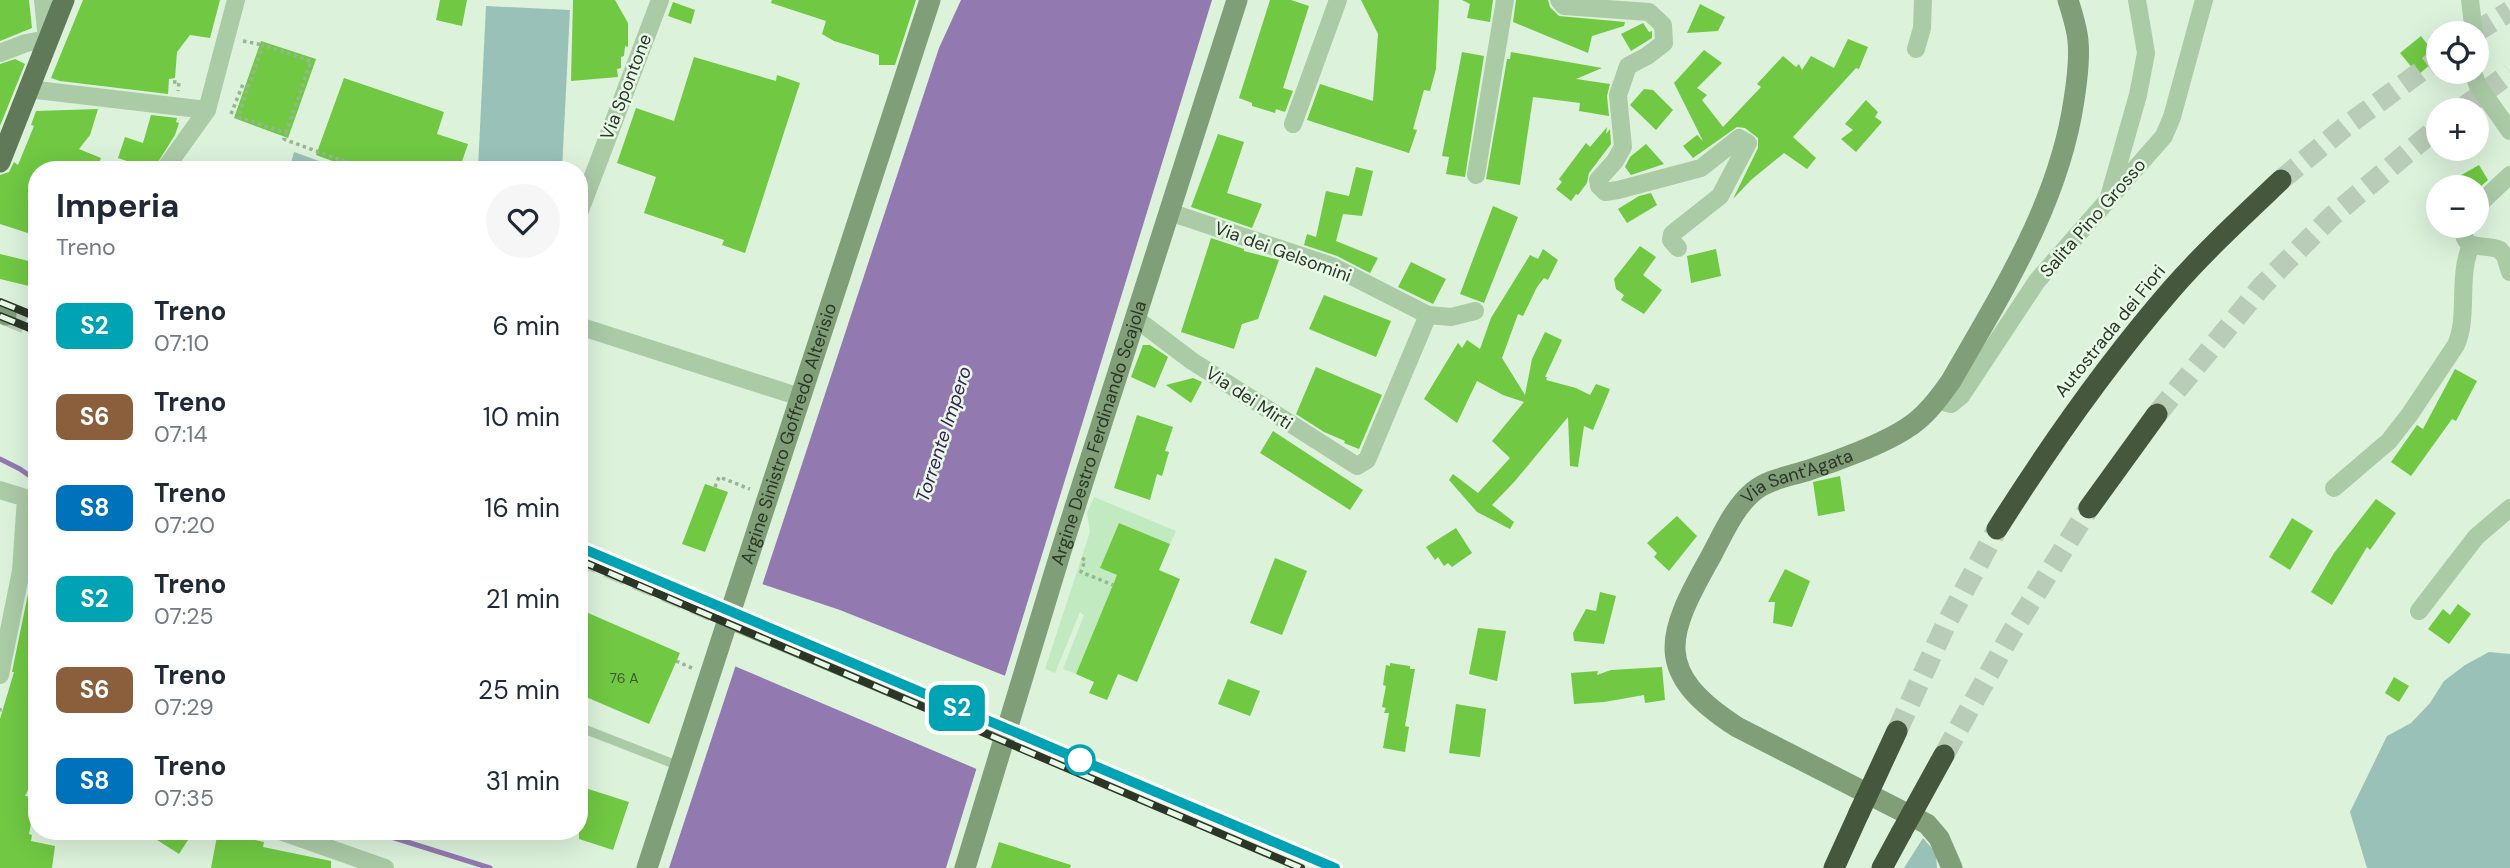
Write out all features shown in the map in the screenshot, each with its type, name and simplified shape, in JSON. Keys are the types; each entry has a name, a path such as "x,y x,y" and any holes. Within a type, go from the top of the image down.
{"highway":[{"name":"Autostrada dei Fiori","path":"1997,529 2034,469 2113,359 2223,234 2281,180"},
{"path":"2089,508 2157,414"},
{"path":"1834,868 1897,731"},
{"path":"1882,868 1944,755"}],"main road":[{"path":"0,162 64,0"},
{"name":"Argine Sinistro Goffredo Alterisio","path":"647,868 930,0"},
{"name":"Argine Destro Ferdinando Scajola","path":"965,868 1135,318 1237,0"},
{"name":"Via Sant'Agata","path":"1952,868 1939,838 1927,824 1737,727 1713,712 1692,692 1680,673 1675,652 1676,632 1687,598 1732,517 1756,490 1843,458 1907,428 1937,400 1951,381 2026,245 2058,172 2077,81 2078,42 2067,0"},
{"path":"729,618 1006,735"}],"street":[{"path":"0,53 47,38 43,0"},
{"path":"170,161 207,110 236,0"},
{"name":"Via Spontone","path":"588,189 660,0"},
{"path":"1293,124 1338,0"},
{"path":"1476,175 1505,0"},
{"path":"1559,0 1564,6 1649,12 1664,25 1664,43 1628,66 1618,95 1623,147 1598,180 1599,186 1605,192 1700,168 1739,138 1748,143 1720,196 1672,234 1671,240 1678,248"},
{"path":"1916,48 1922,27 1923,0"},
{"path":"2108,200 2145,66 2145,44 2137,0"},
{"name":"Salita Pino Grosso","path":"1937,400 1951,404 1961,396 2037,281 2152,151 2168,127 2204,0"},
{"path":"2470,0 2473,21"},
{"path":"2477,84 2507,124"},
{"path":"28,89 207,110"},
{"path":"2489,194 2510,175"},
{"name":"Via dei Gelsomini","path":"1169,212 1332,266 1428,315 1451,317 1475,311"},
{"path":"2465,238 2471,245 2500,250 2510,272"},
{"path":"2334,488 2389,441 2456,345 2460,332 2463,267 2471,245"},
{"name":"Via dei Mirti","path":"1135,318 1192,362 1357,466 1367,460 1428,315"},
{"path":"588,329 800,397"},
{"path":"0,490 28,503"},
{"path":"2419,611 2476,537 2510,508"},
{"path":"0,675 28,524"},
{"path":"302,840 362,864 385,868"}],"lane":[{"path":"588,731 681,767"}],"path":[{"path":"257,44 311,61 284,139 343,161"},
{"path":"238,117 263,45"},
{"path":"172,89 173,82"},
{"path":"249,86 243,84 231,114 286,133"},
{"path":"715,487 719,477 750,489"},
{"path":"1082,558 1085,560 1081,572 1113,585"}],"shaded area":[{"path":"486,6 570,10 562,161 478,161"},
{"path":"294,152 319,161 292,161"},
{"path":"1094,497 1176,531 1170,544 1119,523 1100,568 1117,575 1076,674 1063,669 1084,615 1080,612 1055,673 1045,669 1090,532 1087,513"},
{"path":"2489,652 2510,654 2510,868 2367,868 2350,812 2387,736 2411,723 2430,703 2444,681"},
{"path":"1923,838 1936,853 1937,868 1904,868"}],"water":[{"name":"Torrente Impero","path":"961,0 1212,0 946,868 669,868 939,48"}],"pier":[{"path":"759,583 840,610 1008,677 979,770 732,665"}],"building":[{"path":"0,0 29,0 32,28 0,41"},
{"path":"83,0 220,0 210,38 190,35 177,52 175,78 169,79 168,94 51,78"},
{"path":"440,0 467,0 462,26 436,20"},
{"path":"573,0 615,0 628,23 628,47 625,46 624,56 621,57 621,68 617,69 618,77 571,81"},
{"path":"772,0 916,0 895,65 879,65 879,55 834,41 822,34 826,21 771,3"},
{"path":"1270,0 1291,0 1309,6 1283,88 1293,91 1285,112 1276,109 1275,113 1252,106 1252,103 1239,98"},
{"path":"1361,0 1439,0 1436,69 1430,91 1424,90 1413,129 1417,130 1409,153 1307,120 1320,84 1373,101 1378,34"},
{"path":"1462,0 1493,0 1490,22 1467,18 1470,4"},
{"path":"1516,0 1548,0 1550,7 1559,16 1625,22 1624,26 1592,36 1588,53 1513,22"},
{"path":"673,2 695,10 691,24 668,16"},
{"path":"1700,4 1725,17 1718,31 1687,33"},
{"path":"1643,23 1649,32 1652,31 1652,38 1631,51 1621,34"},
{"path":"2421,36 2426,42 2426,68 2418,75 2400,53"},
{"path":"1848,39 1868,47 1859,69 1856,68 1793,137 1816,158 1807,169 1784,153 1733,199 1758,148 1758,138 1745,128 1737,127 1693,158 1683,146 1697,135 1703,141 1674,83 1704,50 1722,63 1697,88 1707,95 1702,100 1723,127 1761,87 1757,84 1783,56 1796,67 1799,64 1802,70 1811,56 1834,68"},
{"path":"261,41 316,59 288,138 234,118"},
{"path":"1462,52 1484,56 1465,177 1446,174 1449,157 1442,156"},
{"path":"1511,52 1602,68 1576,79 1610,84 1607,96 1609,116 1579,111 1580,103 1533,97 1520,185 1486,179 1507,59 1510,59"},
{"path":"694,57 776,81 777,75 800,83 745,253 722,245 724,240 644,213 656,177 617,163 636,108 674,121"},
{"path":"15,59 25,64 0,126 0,64"},
{"path":"344,78 444,112 437,134 468,144 462,161 332,161 316,155"},
{"path":"1644,89 1653,90 1673,110 1656,130 1630,105"},
{"path":"1866,100 1878,112 1875,117 1882,122 1856,152 1841,139 1853,130 1845,124"},
{"path":"98,109 90,135 79,149 101,158 100,161 28,161 28,233 0,224 0,175 9,172 14,162 18,165 34,126 31,125 36,111"},
{"path":"151,115 177,118 176,122 179,123 175,135 159,161 127,161 118,158 125,137 143,143"},
{"path":"1607,127 1606,134 1610,129 1611,144 1589,173 1587,183 1571,201 1556,189 1562,182 1559,179 1586,143 1590,147"},
{"path":"1218,134 1244,142 1227,193 1262,204 1252,228 1191,207"},
{"path":"1646,144 1664,164 1631,175 1625,167 1630,157"},
{"path":"2479,165 2485,175 2461,175"},
{"path":"1356,167 1373,171 1362,216 1343,214 1336,241 1378,258 1370,273 1337,256 1304,245 1307,234 1316,237 1326,191 1349,196"},
{"path":"1651,193 1657,205 1627,223 1618,209 1639,196"},
{"path":"1493,206 1518,217 1484,303 1460,294"},
{"path":"1211,238 1244,251 1279,260 1258,319 1242,324 1234,349 1181,332"},
{"path":"1640,246 1656,257 1643,275 1662,290 1644,314 1621,300 1624,295 1616,289 1614,279"},
{"path":"1543,249 1558,260 1548,280 1544,278 1537,287 1523,316 1518,314 1502,358 1525,395 1532,359 1545,332 1562,340 1546,380 1576,388 1590,395 1596,384 1610,389 1593,430 1584,426 1578,467 1570,466 1568,417 1492,505 1514,522 1510,529 1477,512 1449,480 1453,474 1478,493 1510,458 1492,441 1524,402 1503,395 1477,381 1457,423 1424,399 1458,343 1462,348 1467,340 1480,349 1491,318 1530,255 1538,259"},
{"path":"1716,249 1721,276 1691,283 1687,256"},
{"path":"0,254 28,261 28,286 0,279"},
{"path":"1411,262 1446,279 1433,304 1398,287"},
{"path":"1324,295 1391,321 1376,357 1309,329"},
{"path":"1143,345 1150,345 1168,357 1155,388 1131,377"},
{"path":"1316,367 1382,395 1359,449 1324,432 1296,414"},
{"path":"2455,369 2477,381 2456,421 2452,419 2411,476 2391,462 2417,425 2423,429"},
{"path":"1193,378 1202,382 1191,403 1166,385"},
{"path":"1137,415 1173,427 1165,451 1169,452 1162,476 1157,474 1150,500 1114,488"},
{"path":"1273,431 1363,490 1350,510 1260,453"},
{"path":"1840,476 1845,511 1818,516 1813,482"},
{"path":"705,484 728,492 705,552 682,544"},
{"path":"2376,499 2396,513 2370,550 2367,547 2332,605 2311,592 2334,553"},
{"path":"1677,516 1697,536 1669,571 1654,557 1657,553 1647,543"},
{"path":"2292,518 2313,531 2290,570 2269,557"},
{"path":"1119,523 1170,544 1159,570 1180,579 1137,682 1118,674 1107,700 1089,693 1094,682 1076,674 1117,575 1100,568"},
{"path":"1456,528 1472,553 1452,567 1448,563 1444,566 1438,557 1435,560 1426,547"},
{"path":"1275,558 1307,571 1282,635 1250,623"},
{"path":"1785,569 1810,581 1792,627 1773,623 1775,602 1768,602"},
{"path":"1600,592 1616,596 1604,644 1574,641 1573,633 1586,609 1596,611"},
{"path":"28,594 28,790 25,796 28,796 28,840 55,846 52,868 0,868 0,719"},
{"path":"2458,604 2471,614 2449,644 2428,629 2443,609 2450,615"},
{"path":"588,613 680,653 649,724 588,698"},
{"path":"1478,628 1506,631 1497,681 1469,674"},
{"path":"1390,663 1415,669 1405,726 1409,727 1405,752 1383,748 1389,713 1384,713 1386,708 1382,707 1386,686 1383,685 1386,665 1390,666"},
{"path":"1662,667 1665,700 1645,703 1644,695 1574,704 1571,673 1598,671 1597,675 1611,670"},
{"path":"2394,677 2409,686 2399,702 2385,693"},
{"path":"1228,679 1260,691 1250,716 1218,704"},
{"path":"1456,704 1486,709 1480,757 1449,753"},
{"path":"588,789 629,802 613,850 582,840 588,840"},
{"path":"157,840 188,840 179,854"},
{"path":"216,840 255,840 264,842 263,847 331,861 331,868 211,868"},
{"path":"999,842 1071,865 1070,868 991,868"}],"waterway":[{"path":"0,459 28,475"},
{"path":"401,840 490,868"}],"tunnel":[{"path":"2489,24 2510,11"},
{"path":"2281,180 2346,126 2426,68"},
{"path":"2476,98 2510,73"},
{"path":"2157,414 2262,286 2330,218 2426,137"},
{"path":"6,315 28,324"},
{"path":"1944,755 2012,632 2089,508"},
{"path":"1897,731 1945,626 1997,529"},
{"path":"588,559 729,618"}],"railway":[{"path":"0,302 28,313"},
{"path":"0,316 28,327"},
{"path":"588,551 1335,868"},
{"path":"588,564 1301,868"}],"train":[{"name":"S2","path":"588,551 1335,868"}]}
